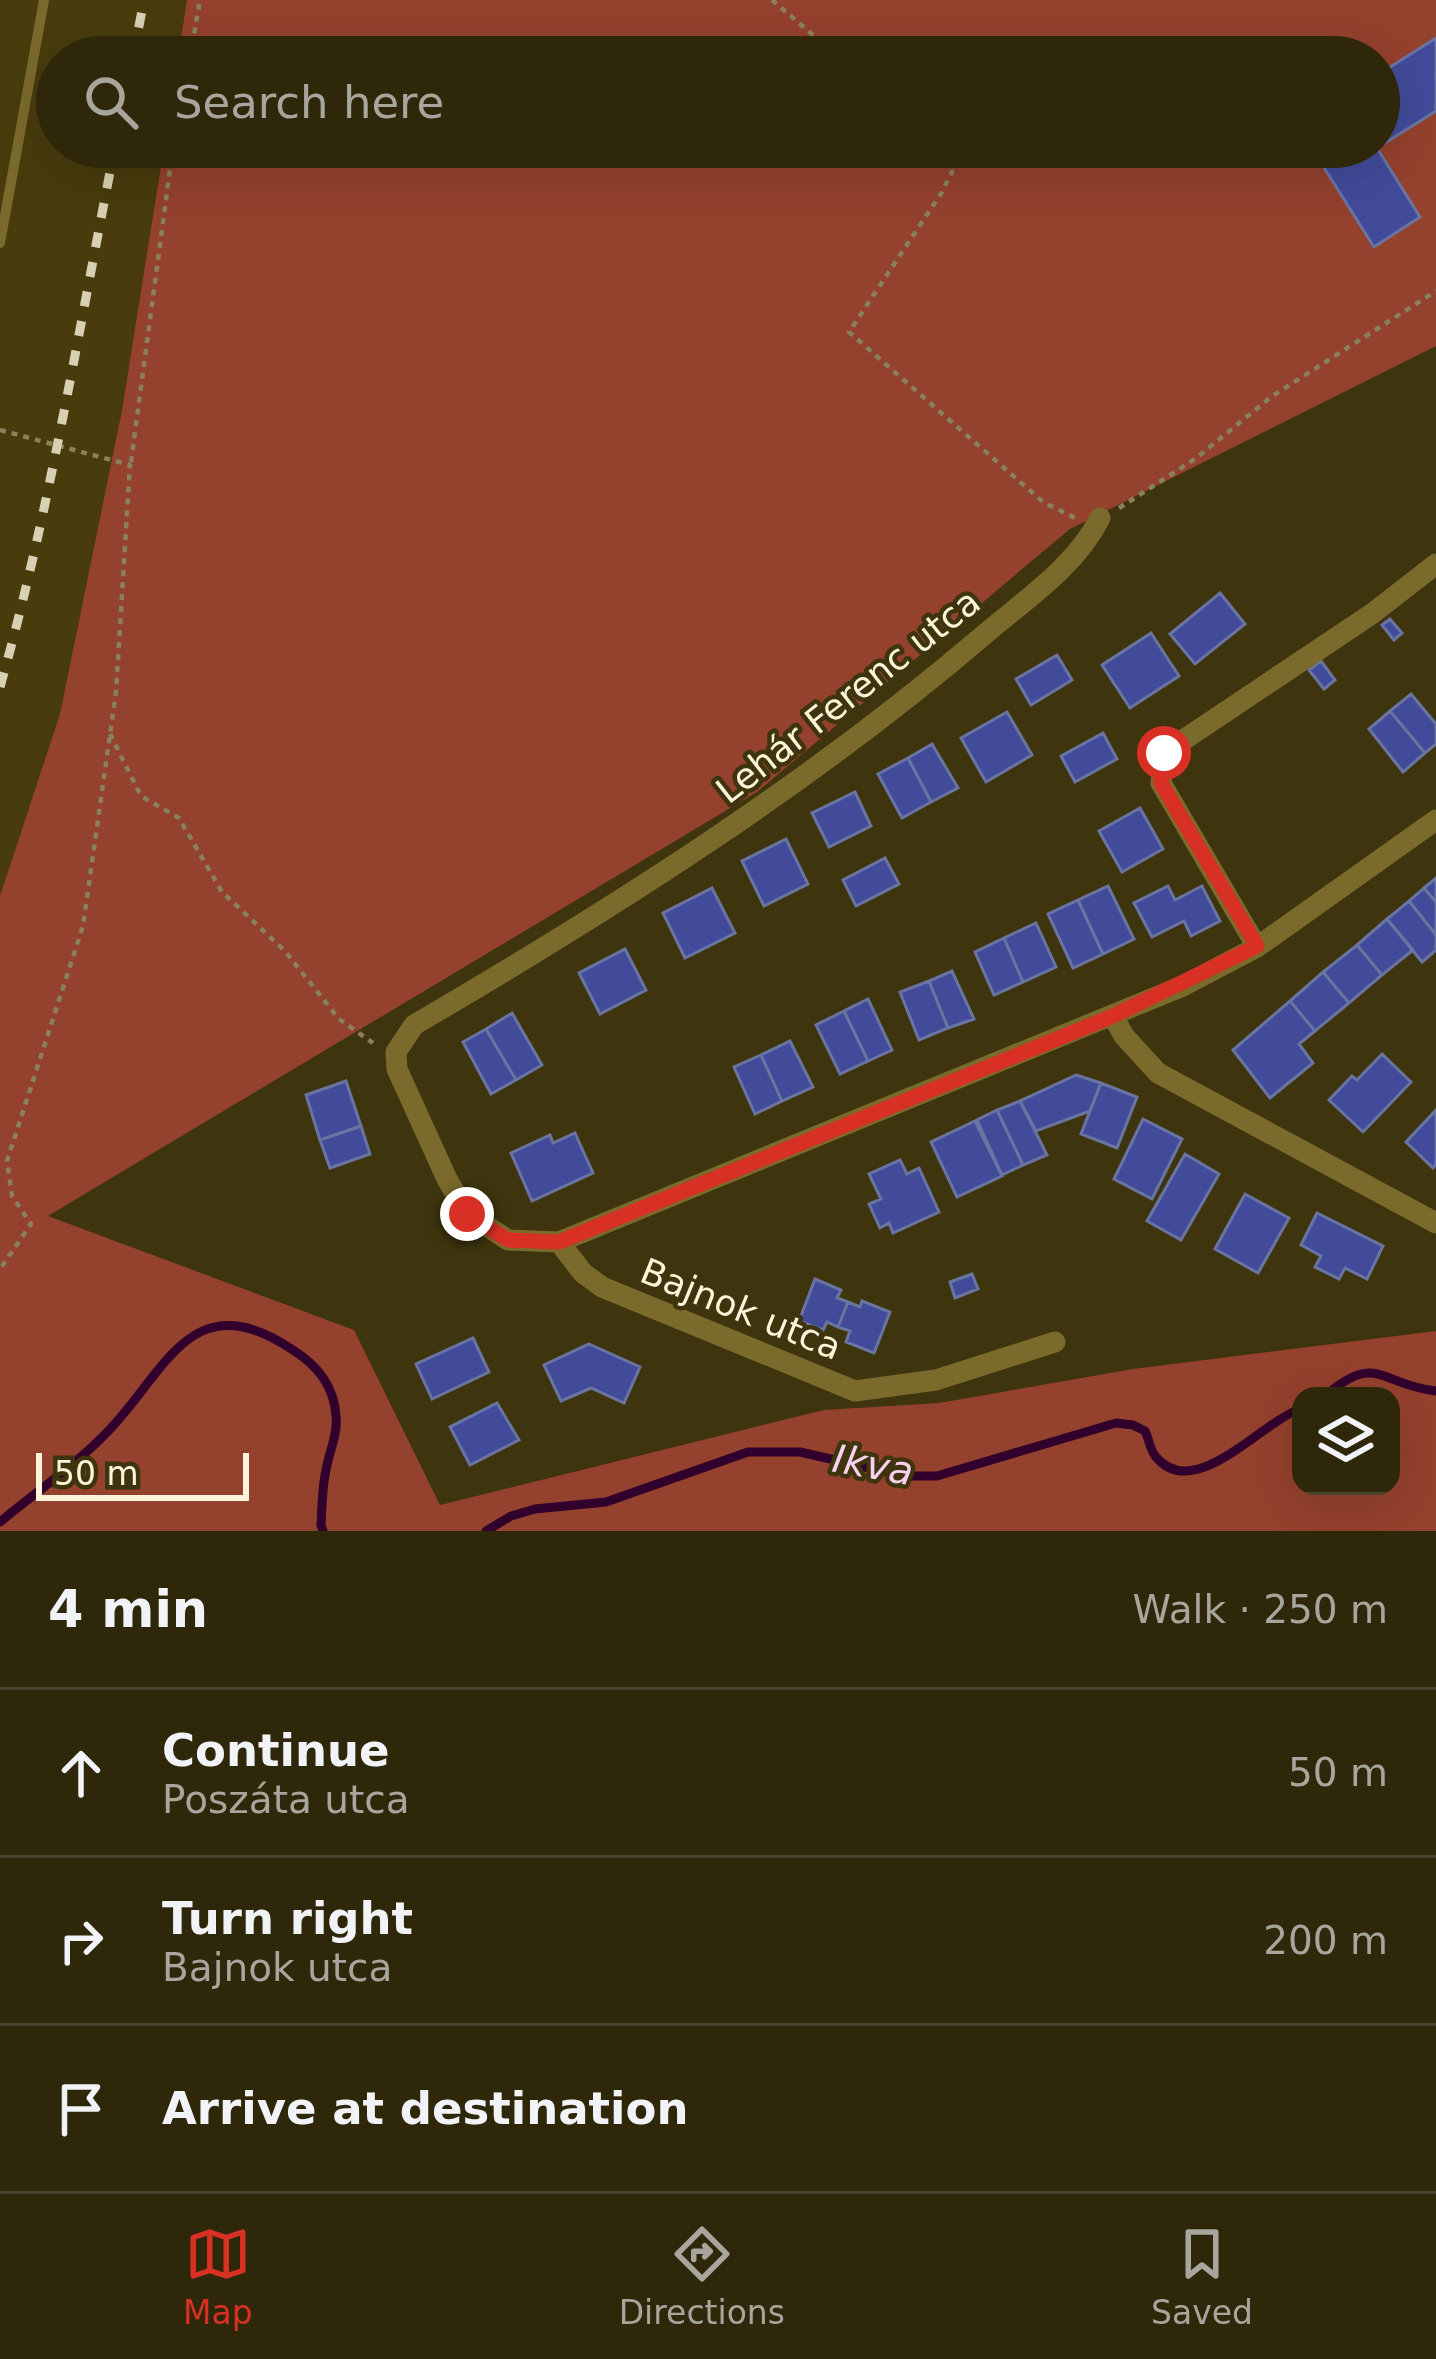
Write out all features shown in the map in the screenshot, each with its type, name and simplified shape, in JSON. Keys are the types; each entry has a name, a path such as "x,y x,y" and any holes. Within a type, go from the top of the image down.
{"street":[{"name":"Lehár Ferenc utca","path":"397,1069 396,1052 414,1024 764,807 996,625 1084,547 1100,518"},
{"path":"1257,946 1161,783 1164,753 1373,613 1436,564"},
{"name":"Bajnok utca","path":"397,1069 467,1214 508,1240 559,1242 1113,1016 1257,946 1436,820"},
{"path":"1113,1016 1124,1036 1158,1073 1436,1223"},
{"name":"Bajnok utca","path":"559,1242 583,1273 602,1287 855,1391 936,1380 1055,1342"}],"lane":[{"path":"37,36 44,0"},
{"path":"0,243 36,44"}],"path":[{"path":"194,36 200,0"},
{"path":"772,0 814,36"},
{"path":"0,1269 32,1224 12,1196 7,1161 83,926 110,734 130,465 170,168"},
{"path":"951,168 942,192 849,332 1043,502 1073,518 1100,518 1154,488 1271,397 1436,291"},
{"path":"0,430 130,465"},
{"path":"110,734 141,796 179,818 222,892 284,950 339,1019 364,1035 397,1069"}],"shaded area":[{"path":"0,0 187,0 181,36 36,36 36,168 161,168 122,410 60,714 0,896"},
{"path":"187,0 1436,0 1436,346 1070,529 757,792 48,1216 354,1330 440,1505 824,1410 939,1403 1133,1369 1436,1331 1436,1531 0,1531 0,896 60,714 122,410 161,168 1400,168 1400,36 181,36"}],"building":[{"path":"1436,38 1436,111 1400,134 1400,61"},
{"path":"1324,168 1389,168 1420,217 1374,247"},
{"path":"1220,593 1245,624 1195,664 1170,634"},
{"path":"1390,619 1402,633 1394,640 1382,625"},
{"path":"1151,633 1179,676 1130,708 1102,665"},
{"path":"1057,655 1072,680 1031,705 1016,679"},
{"path":"1321,661 1335,680 1324,689 1309,670"},
{"path":"1411,694 1436,724 1436,744 1425,753 1390,711"},
{"path":"1390,711 1425,753 1403,772 1369,729"},
{"path":"1007,712 1032,755 986,782 961,738"},
{"path":"1103,733 1117,759 1075,782 1061,756"},
{"path":"932,744 958,788 931,802 908,758"},
{"path":"908,758 931,802 902,818 878,774"},
{"path":"855,792 871,826 829,847 812,813"},
{"path":"1140,808 1163,849 1122,872 1099,831"},
{"path":"786,839 808,884 764,906 742,861"},
{"path":"885,858 899,884 856,906 843,880"},
{"path":"1436,878 1436,902 1424,888"},
{"path":"1108,886 1134,939 1103,954 1078,900"},
{"path":"1168,886 1175,900 1202,886 1220,921 1191,936 1184,921 1152,937 1134,903"},
{"path":"712,888 735,933 685,958 663,913"},
{"path":"1424,888 1436,902 1436,935 1409,901"},
{"path":"1078,900 1103,954 1073,968 1048,914"},
{"path":"1409,901 1436,935 1436,950 1422,962 1387,919"},
{"path":"1387,919 1413,950 1382,975 1357,945"},
{"path":"1036,923 1056,967 1023,982 1004,938"},
{"path":"1004,938 1023,982 994,995 975,952"},
{"path":"1357,945 1382,975 1349,1003 1323,972"},
{"path":"625,949 646,990 600,1014 579,973"},
{"path":"952,971 974,1019 948,1028 929,981"},
{"path":"1323,972 1349,1003 1315,1031 1290,1001"},
{"path":"929,981 948,1028 919,1040 900,992"},
{"path":"868,999 892,1050 868,1061 844,1011"},
{"path":"1290,1001 1315,1031 1299,1044 1313,1063 1270,1098 1233,1050"},
{"path":"844,1011 868,1061 840,1074 816,1025"},
{"path":"512,1013 542,1065 516,1080 486,1029"},
{"path":"486,1029 516,1080 491,1094 463,1042"},
{"path":"790,1041 813,1087 782,1101 761,1055"},
{"path":"1382,1054 1411,1082 1363,1132 1329,1100"},
{"path":"761,1055 782,1101 755,1114 734,1067"},
{"path":"1076,1075 1101,1083 1090,1111 1036,1131 1020,1101"},
{"path":"346,1081 361,1126 320,1140 306,1095"},
{"path":"1101,1083 1137,1097 1117,1148 1081,1134"},
{"path":"1020,1101 1047,1155 1023,1165 997,1110"},
{"path":"997,1110 1023,1165 1002,1175 977,1120"},
{"path":"1436,1110 1436,1164 1433,1168 1406,1142"},
{"path":"1143,1119 1182,1139 1152,1199 1114,1179"},
{"path":"975,1121 1002,1176 957,1197 931,1142"},
{"path":"361,1126 370,1154 330,1168 320,1140"},
{"path":"575,1133 593,1173 532,1201 511,1153 550,1135 553,1143"},
{"path":"1185,1154 1219,1174 1181,1240 1147,1221"},
{"path":"900,1160 907,1174 919,1168 939,1212 893,1233 889,1223 880,1228 869,1204 881,1199 869,1174"},
{"path":"1245,1194 1289,1218 1258,1273 1215,1249"},
{"path":"1317,1213 1383,1246 1367,1279 1345,1268 1339,1279 1315,1267 1321,1256 1301,1245"},
{"path":"972,1274 978,1289 955,1298 950,1282"},
{"path":"815,1279 841,1290 837,1298 848,1302 838,1327 827,1322 823,1330 799,1321"},
{"path":"862,1301 890,1312 874,1353 846,1342 850,1331 838,1327 848,1302 860,1307"},
{"path":"473,1338 489,1372 432,1399 416,1364"},
{"path":"589,1344 640,1367 624,1403 591,1388 561,1401 544,1365"},
{"path":"497,1403 519,1440 470,1465 450,1427"}],"waterway":[{"name":"Ikva","path":"0,1522 100,1440 187,1340 207,1329 231,1325 259,1332 293,1350 328,1386 336,1423 324,1484 323,1531"},
{"name":"Ikva","path":"1337,1387 1368,1373 1436,1391"},
{"name":"Ikva","path":"486,1531 511,1516 606,1502 748,1452 800,1452 905,1476 937,1476 1116,1423 1145,1431 1156,1457 1172,1469 1190,1471 1229,1454 1292,1413"}],"railway":[{"path":"137,36 144,0"},
{"path":"0,687 49,486 111,168"}],"route":[{"path":"467,1214 508,1240 559,1242 1113,1016 1183,986 1257,946 1161,783 1164,753"}]}
